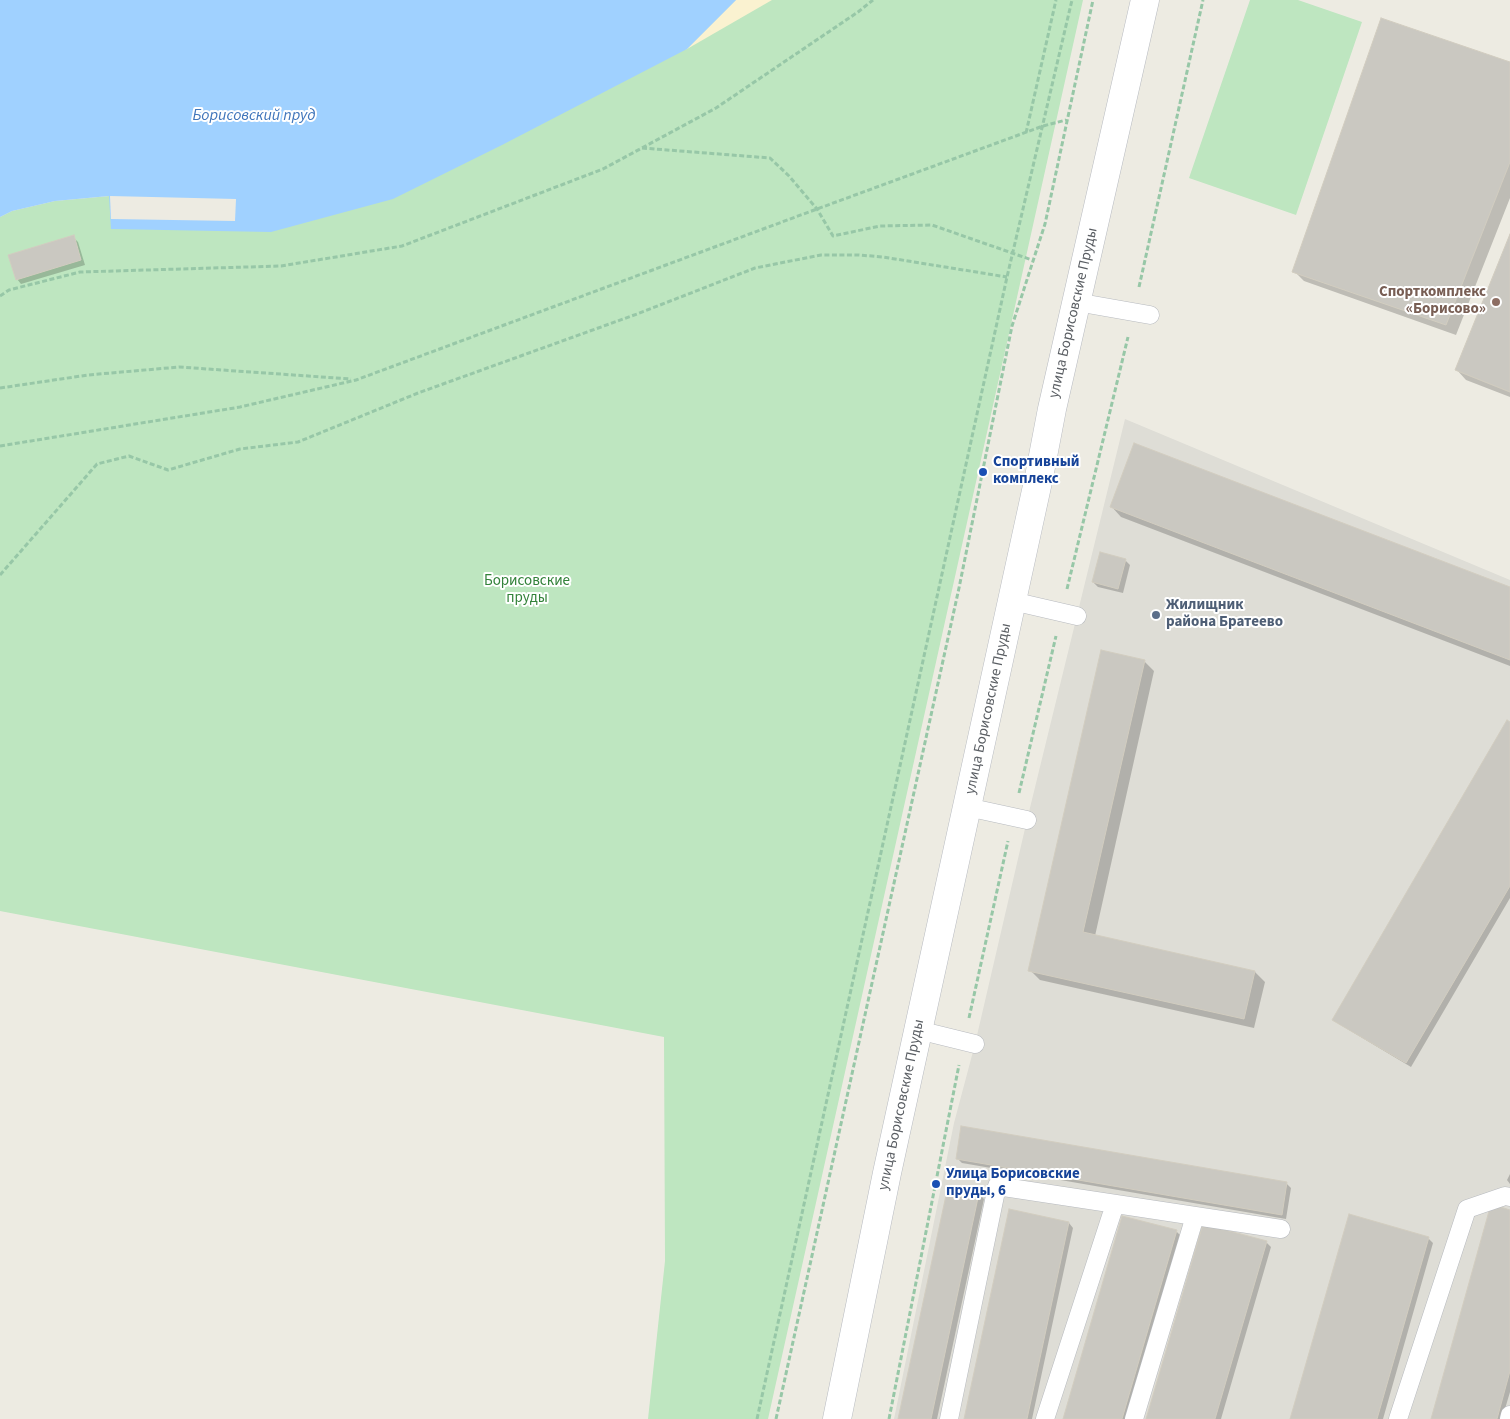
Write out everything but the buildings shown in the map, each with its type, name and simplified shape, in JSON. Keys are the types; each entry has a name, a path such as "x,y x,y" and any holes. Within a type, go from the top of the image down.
{"main road":[{"name":"улица Борисовские Пруды","path":"837,1419 887,1173 1076,302 1145,0"}],"lane":[{"path":"1076,302 1150,315"},
{"path":"1012,601 1077,616"},
{"path":"967,807 1027,820"},
{"path":"918,1030 975,1044"},
{"path":"949,1419 998,1186 1281,1229"},
{"path":"1398,1419 1467,1209 1505,1196 1510,1197"},
{"path":"1045,1419 1115,1204"},
{"path":"1134,1419 1195,1216"},
{"path":"1509,1419 1510,1415"}],"path":[{"path":"0,296 9,290 80,272 282,266 402,246 603,169 716,108 873,0"},
{"path":"1026,133 1056,0"},
{"path":"756,1419 1007,277 1072,0"},
{"path":"776,1419 959,588 1012,326 1045,224 1093,0"},
{"path":"1150,243 1203,0"},
{"path":"0,446 240,406 356,380 1043,126 1066,120"},
{"path":"641,148 770,158 789,176 817,209 832,236 880,226 932,225 1014,252 1032,260"},
{"path":"0,575 97,464 129,456 168,470 240,449 298,442 418,393 637,314 755,268 821,255 859,255 883,257 1007,277"},
{"path":"0,388 88,375 179,367 356,380"}],"shaded area":[{"path":"1125,419 1510,580 1510,1419 894,1419 954,1123 975,1044 1027,820"}],"green space":[{"name":"Борисовские пруды","path":"736,0 1083,0 768,1419 648,1419 665,1261 664,1037 0,911 0,217 12,211 55,201 110,196 111,219 687,49"},
{"path":"1250,0 1298,0 1362,22 1296,215 1189,178"}],"sand":[{"path":"736,0 772,0 687,49"}],"water":[{"name":"Борисовский пруд","path":"0,0 736,0 687,49 502,145 393,199 271,232 111,229 109,196 55,201 12,211 0,217"}],"pier":[{"path":"110,196 236,199 235,221 111,219"}],"place":[{"name":"Спорткомплекс «Борисово»","path":"1496,302"},
{"name":"Спортивный комплекс","path":"983,472"},
{"name":"Жилищник района Братеево","path":"1156,615"},
{"name":"Улица Борисовские пруды, 6","path":"936,1184"}]}
